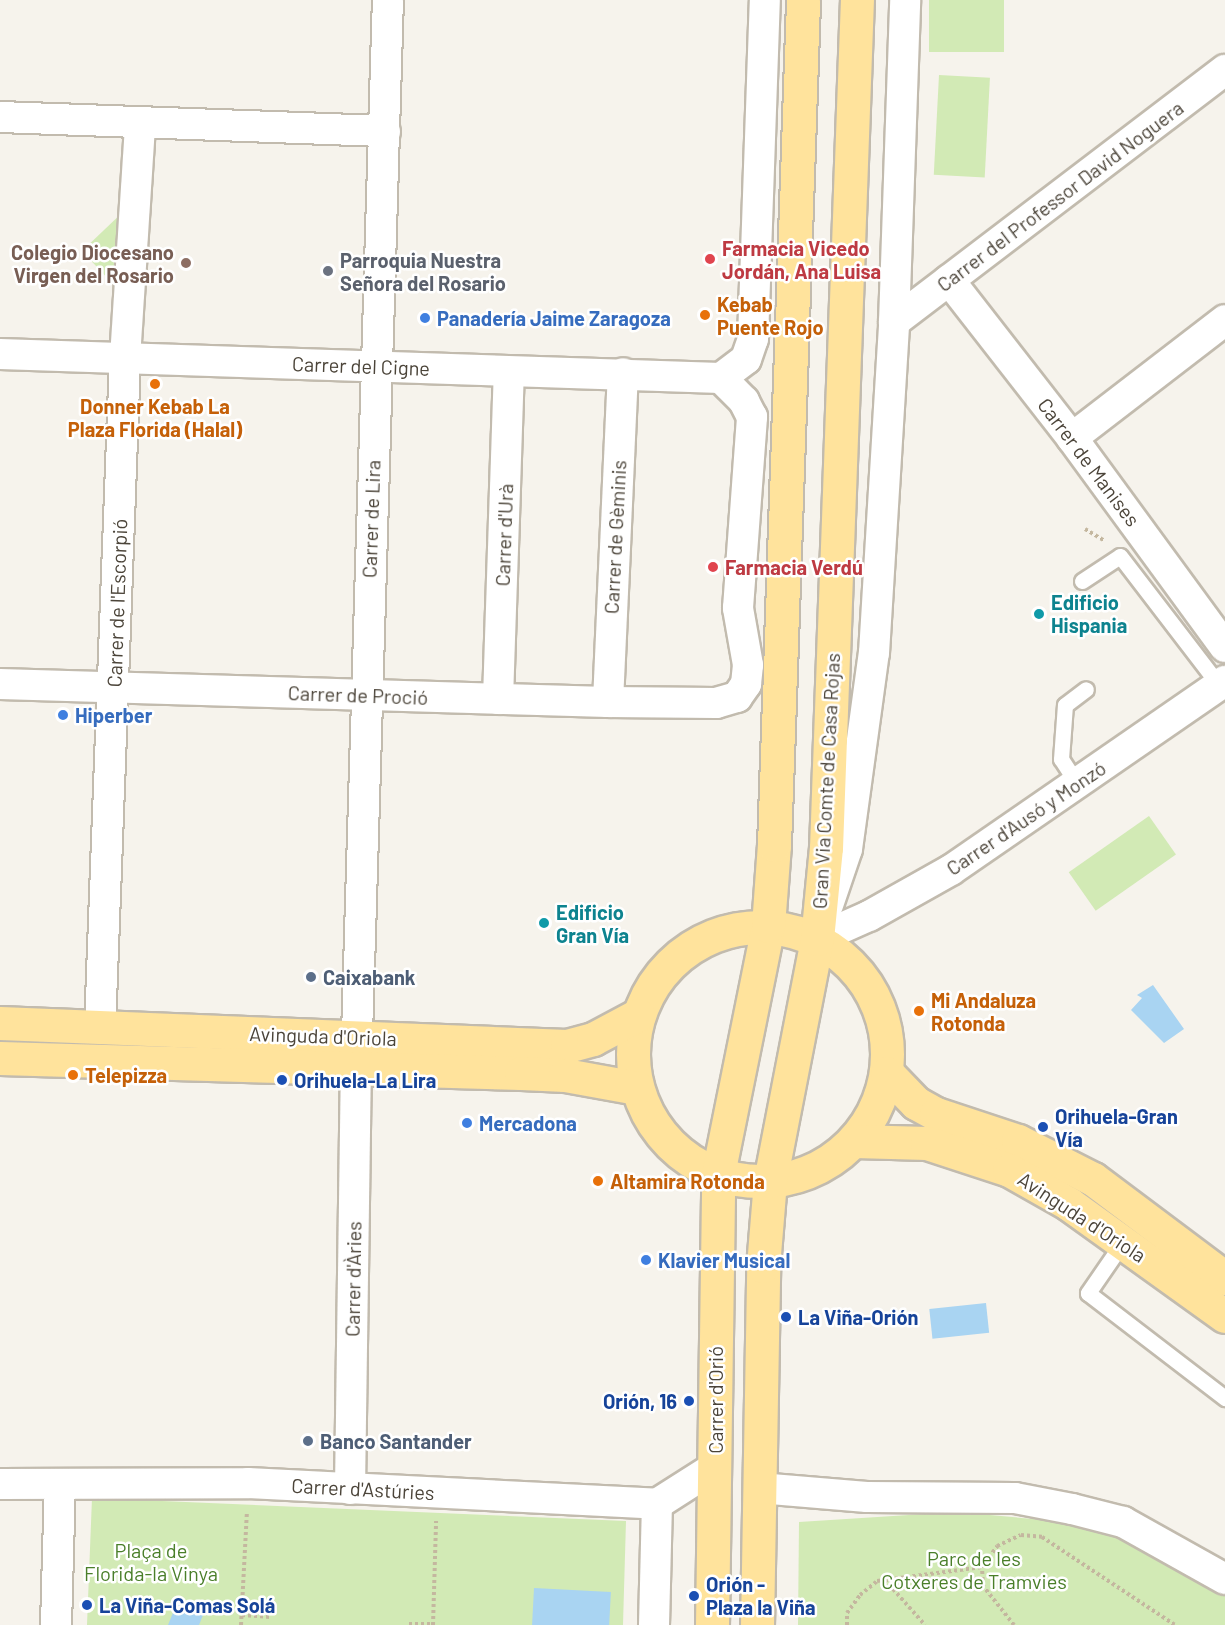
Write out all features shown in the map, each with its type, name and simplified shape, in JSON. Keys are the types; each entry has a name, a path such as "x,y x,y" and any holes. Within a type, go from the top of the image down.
{"main road":[{"path":"768,926 776,804 803,0"},
{"name":"Gran Via Comte de Casa Rojas","path":"817,939 826,848 857,0"},
{"path":"768,926 817,939 840,953 874,995 888,1046 887,1073 873,1113 854,1141 816,1169 770,1181 718,1174 682,1155 654,1125 637,1088 632,1051 638,1015 666,967 688,948 722,933 768,926"},
{"name":"Carrer d'Orió","path":"712,1625 718,1174 768,926"},
{"path":"757,1625 763,1266 770,1181 817,939"},
{"name":"Avinguda d'Oriola","path":"0,1058 356,1053 567,1046 593,1039 638,1015"},
{"name":"Avinguda d'Oriola","path":"0,1023 100,1028 356,1053 565,1075 637,1088"},
{"name":"Avinguda d'Oriola","path":"887,1073 916,1103 936,1114 1018,1141 1093,1179 1225,1278"},
{"name":"Avinguda d'Oriola","path":"854,1141 927,1143 1009,1170 1070,1204 1225,1316"}],"street":[{"name":"Carrer de Lira","path":"356,1053 375,366 388,0"},
{"path":"721,378 746,360 753,339 765,0"},
{"name":"Gran Via Comte de Casa Rojas","path":"817,939 847,849 874,653 894,322 905,0"},
{"name":"Carrer del Professor David Noguera","path":"894,322 1221,82"},
{"path":"0,117 385,131"},
{"name":"Carrer de l'Escorpió","path":"100,1028 125,358 140,123"},
{"name":"Carrer de Manises","path":"949,280 1072,438 1225,647"},
{"path":"1072,438 1225,320"},
{"name":"Carrer del Cigne","path":"0,354 721,378"},
{"name":"Carrer d'Urà","path":"498,699 509,372"},
{"name":"Carrer de Gèminis","path":"608,702 623,373"},
{"name":"Carrer de Proció","path":"0,684 608,702 716,703 737,697 746,684 748,665 738,608 752,417 744,401 721,378"},
{"name":"Carrer d'Ausó y Monzó","path":"817,939 869,916 951,870 1078,785 1222,683"},
{"name":"Carrer d'Àries","path":"350,1489 356,1053"},
{"path":"654,1625 657,1504 715,1467"},
{"name":"Carrer d'Astúries","path":"0,1484 248,1483 657,1504"},
{"path":"56,1625 60,1485"},
{"path":"759,1488 867,1497 1015,1498 1061,1506 1123,1522 1225,1579"}],"lane":[{"path":"1082,581 1120,556 1222,683"},
{"path":"1078,785 1061,759 1065,705 1086,689"},
{"path":"1123,1242 1088,1293 1225,1398"}],"path":[{"path":"241,1625 248,1483"},
{"path":"409,1624 433,1624 437,1493"},
{"path":"1014,1625 983,1586 982,1567 997,1546 1021,1535 1042,1538 1175,1625"},
{"path":"847,1625 847,1613 860,1595 877,1581 982,1567"},
{"path":"885,1580 925,1625"},
{"path":"242,1615 270,1617"}],"green space":[{"path":"929,0 1004,0 1004,52 929,52"},
{"path":"939,75 990,78 985,178 934,175"},
{"path":"125,210 125,297 82,251"},
{"path":"1149,816 1176,855 1096,911 1069,872"},
{"name":"Plaça de Florida-la Vinya","path":"92,1498 626,1521 623,1625 87,1625"},
{"name":"Parc de les Cotxeres de Tramvies","path":"956,1512 1056,1521 1101,1530 1164,1558 1225,1592 1225,1625 798,1625 799,1522"}],"water":[{"path":"1153,985 1184,1029 1164,1043 1131,1010 1142,998 1137,995"},
{"path":"986,1303 989,1333 932,1339 929,1309"},
{"path":"534,1588 611,1592 609,1625 532,1625"},
{"path":"177,1603 203,1615 199,1625 168,1625"}],"place":[{"name":"Farmacia Vicedo Jordán, Ana Luisa","path":"710,259"},
{"name":"Colegio Diocesano Virgen del Rosario","path":"186,263"},
{"name":"Parroquia Nuestra Señora del Rosario","path":"328,271"},
{"name":"Kebab Puente Rojo","path":"705,315"},
{"name":"Panadería Jaime Zaragoza","path":"425,318"},
{"name":"Donner Kebab La Plaza Florida (Halal)","path":"155,384"},
{"name":"Farmacia Verdú","path":"713,567"},
{"name":"Edificio Hispania","path":"1039,614"},
{"name":"Hiperber","path":"63,715"},
{"name":"Edificio Gran Vía","path":"544,923"},
{"name":"Caixabank","path":"311,977"},
{"name":"Mi Andaluza Rotonda","path":"919,1011"},
{"name":"Telepizza","path":"73,1075"},
{"name":"Orihuela-La Lira","path":"282,1080"},
{"name":"Mercadona","path":"467,1123"},
{"name":"Orihuela-Gran Vía","path":"1043,1127"},
{"name":"Altamira Rotonda","path":"598,1181"},
{"name":"Klavier Musical","path":"646,1260"},
{"name":"La Viña-Orión","path":"786,1317"},
{"name":"Orión, 16","path":"689,1401"},
{"name":"Banco Santander","path":"308,1441"},
{"name":"Orión - Plaza la Viña","path":"694,1596"},
{"name":"La Viña-Comas Solá","path":"87,1605"}]}
